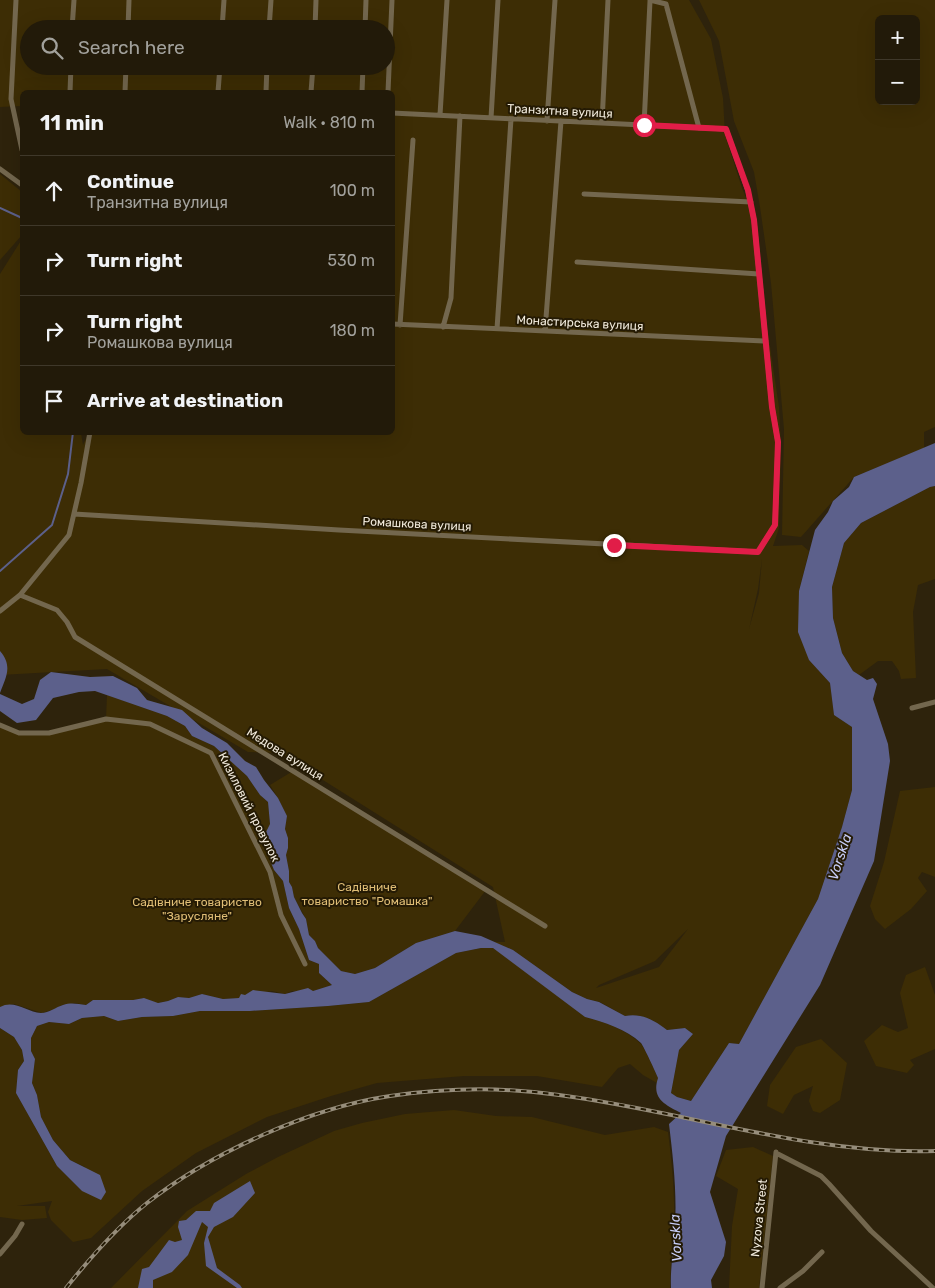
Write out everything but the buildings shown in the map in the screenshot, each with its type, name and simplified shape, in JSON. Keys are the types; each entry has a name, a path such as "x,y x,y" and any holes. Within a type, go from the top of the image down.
{"street":[{"path":"16,0 12,99 20,140"},
{"path":"73,20 74,0"},
{"path":"128,20 129,0"},
{"path":"223,20 224,0"},
{"path":"270,20 271,0"},
{"path":"315,20 316,0"},
{"path":"365,20 366,0"},
{"path":"391,20 392,0"},
{"path":"440,115 448,0"},
{"path":"491,118 498,0"},
{"path":"547,121 555,0"},
{"path":"602,123 608,0"},
{"path":"644,125 650,0 666,4 699,128"},
{"path":"70,90 71,75"},
{"path":"125,90 126,75"},
{"path":"218,90 219,75"},
{"path":"266,90 267,75"},
{"path":"311,90 312,75"},
{"path":"362,90 363,75"},
{"path":"388,90 389,75"},
{"name":"Транзитна вулиця","path":"395,113 726,129 751,202"},
{"path":"444,327 451,298 460,116"},
{"path":"497,329 511,119"},
{"path":"545,331 561,121"},
{"path":"400,325 413,140"},
{"path":"0,169 20,184"},
{"path":"584,194 751,202 766,341"},
{"path":"577,262 759,274"},
{"name":"Монастирська вулиця","path":"395,324 766,341"},
{"name":"Ромашкова вулиця","path":"74,514 330,530 758,552 775,525 778,442 772,407 766,341"},
{"path":"0,611 20,595 69,535 89,435"},
{"name":"Медова вулиця","path":"20,595 57,610 67,622 75,637 545,926"},
{"path":"912,708 935,702"},
{"name":"Кизиловий провулок","path":"0,725 18,733 50,733 106,719 150,724 211,753 270,872 281,915 305,964"},
{"name":"Nyzova Street","path":"762,1288 776,1152 821,1176 871,1232 933,1287"},
{"path":"0,1254 22,1224"},
{"path":"780,1288 803,1271 822,1252"}],"green space":[{"path":"0,0 689,0 711,39 723,98 725,135 749,205 779,407 781,448 779,528 773,546 802,545 809,551 799,591 809,660 830,683 834,715 852,727 852,790 818,899 739,1044 729,1043 691,1101 671,1093 679,1050 693,1034 685,1028 667,1030 648,1018 631,1015 625,1016 600,1002 587,999 572,992 513,950 494,942 505,942 493,887 280,753 248,752 107,669 0,675 0,274 20,242 20,435 81,435 83,445 88,435 395,435 395,90 20,90 20,106 0,107","holes":["762,559 759,593 749,629 758,589","688,929 659,967 596,988 655,961"]},
{"path":"699,0 935,0 935,427 924,432 924,448 854,477 801,537 782,535 784,429 771,283 754,172 734,121 719,41"},
{"path":"0,174 20,190 20,237 0,260"},
{"path":"935,486 935,579 918,585 913,612 916,678 901,679 899,671 892,661 878,661 859,675 853,671 842,653 833,618 832,587 844,543 861,523"},
{"name":"Садівниче товариство \"Зарусляне\"","path":"107,695 167,716 185,726 192,736 214,746 233,763 247,776 260,795 268,802 269,839 276,855 274,870 283,881 289,908 299,929 309,960 319,964 319,973 332,985 313,991 292,991 285,994 272,991 245,995 239,998 223,999 202,994 189,998 178,997 157,1003 144,998 133,1000 93,1000 86,1005 75,1003 62,1005 42,1013 14,1004 0,1007 0,725 19,733 49,733 106,719"},
{"name":"Садівниче товариство \"Ромашка\"","path":"293,771 486,890 455,931 416,943 375,968 355,974 341,971 318,948 315,941 309,935 306,919 289,883 286,855 288,838 285,829 287,816 270,785"},
{"path":"935,787 935,877 922,872 918,878 927,891 911,909 885,929 875,919 870,906 884,862 900,791"},
{"path":"481,948 493,948 500,952 585,1017 600,1021 629,1034 641,1044 658,1078 657,1083 643,1075 630,1064 618,1068 602,1087 537,1076 464,1076 377,1083 267,1117 196,1153 142,1191 91,1238 73,1242 51,1220 48,1212 52,1201 17,1206 45,1206 47,1218 22,1220 0,1217 0,1028 14,1037 22,1050 24,1061 18,1070 16,1093 57,1166 82,1191 85,1167 70,1160 53,1140 41,1117 37,1095 32,1083 35,1059 31,1051 31,1038 37,1026 49,1022 69,1024 82,1018 104,1016 118,1021 142,1017 173,1016 200,1011 250,1011 369,1002 456,953"},
{"path":"925,967 935,995 935,1049 910,1060 914,1065 907,1073 876,1066 864,1041 882,1025 898,1032 908,1028 900,993 906,975"},
{"path":"821,1039 847,1063 840,1100 820,1113 813,1111 809,1101 813,1086 794,1095 783,1114 767,1106 770,1085 796,1047"},
{"path":"454,1110 496,1116 532,1117 605,1135 654,1127 668,1132 674,1202 670,1288 111,1288 187,1211 246,1174 278,1157 334,1131 362,1123 405,1114"},
{"path":"753,1147 773,1156 759,1288 729,1288 732,1226 738,1189 716,1176 726,1150"}],"water":[{"name":"Vorskla","path":"935,443 935,486 861,523 844,543 832,587 833,618 842,653 853,671 867,680 873,678 877,684 873,699 888,744 890,761 874,861 820,985 726,1136 710,1192 726,1242 724,1256 711,1280 712,1288 671,1288 675,1200 669,1124 681,1113 665,1104 658,1096 656,1085 658,1078 641,1043 622,1030 585,1017 493,948 481,948 456,953 369,1002 250,1011 200,1011 173,1016 142,1017 118,1021 104,1016 82,1018 69,1024 49,1022 37,1026 31,1038 31,1051 35,1059 32,1083 37,1095 41,1117 53,1140 70,1160 100,1175 106,1192 101,1200 82,1191 57,1166 16,1093 18,1070 24,1061 22,1050 14,1037 0,1028 0,1007 10,1004 41,1013 66,1004 86,1005 93,1000 133,1000 144,998 158,1003 178,997 189,998 202,994 223,999 239,998 241,994 245,995 253,990 285,994 308,988 313,991 332,985 319,973 319,964 309,960 299,929 289,908 283,881 274,870 270,860 276,855 265,834 270,824 268,802 260,795 247,776 214,746 192,736 185,726 167,716 95,691 79,692 53,698 36,720 17,723 0,711 0,694 22,704 34,699 40,680 51,672 90,677 113,676 137,688 147,700 182,710 202,728 227,743 245,761 256,767 278,798 287,816 285,829 288,838 288,848 286,855 289,882 294,897 306,919 309,935 315,941 318,948 341,971 355,974 375,968 416,943 455,931 481,936 513,950 572,992 587,999 599,1002 625,1016 631,1015 648,1018 667,1030 685,1028 693,1034 679,1050 671,1093 691,1101 729,1043 739,1044 818,899 852,790 852,727 834,715 830,683 809,660 798,632 799,591 815,530 828,512 833,501 849,487 854,477"},
{"path":"0,651 6,662 7,672 0,693"},
{"path":"250,1181 255,1193 233,1217 214,1227 208,1237 217,1268 242,1288 237,1288 206,1266 204,1243 208,1227 202,1222 188,1255 172,1272 153,1280 153,1288 138,1288 142,1269 149,1267 169,1240 175,1242 182,1240 178,1227 179,1221 186,1220 196,1211 210,1211 214,1203"}],"waterway":[{"path":"0,208 20,217"},
{"path":"0,571 52,525 68,474 73,435"}],"railway":[{"path":"66,1288 104,1244 147,1203 201,1167 231,1150 294,1122 359,1102 390,1096 432,1091 496,1090 538,1092 606,1102 793,1139 840,1146 935,1151"}],"route":[{"path":"614,545 758,552 775,525 778,442 772,407 754,220 748,190 726,129 644,125"}]}
